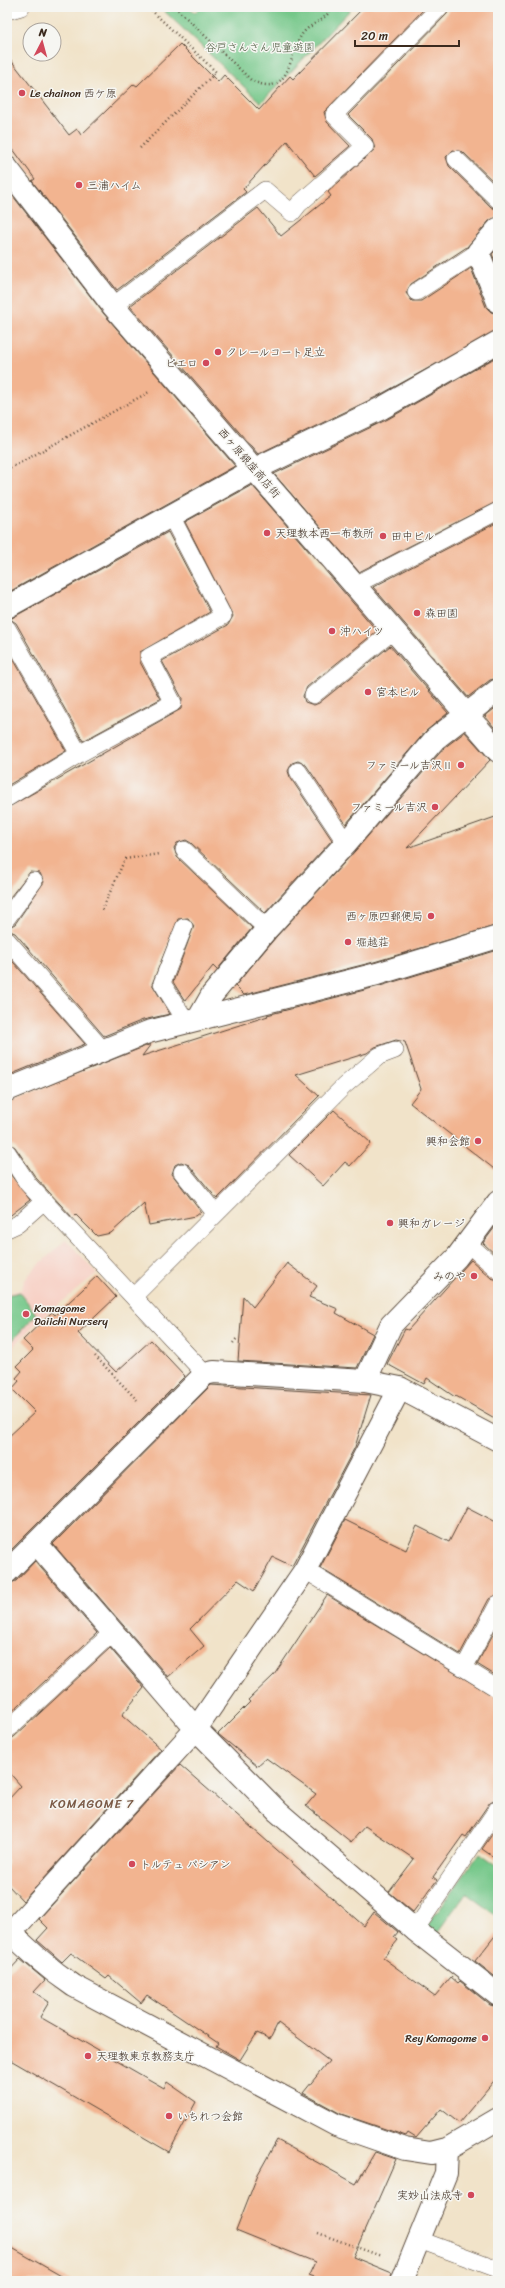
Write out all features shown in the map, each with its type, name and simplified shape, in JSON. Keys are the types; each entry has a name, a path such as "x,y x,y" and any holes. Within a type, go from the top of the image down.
{"street":[{"name":"西ヶ原銀座商店街","path":"7,168 113,306 174,379 255,470 498,751"},
{"path":"498,229 478,252 498,302"},
{"path":"7,608 255,470 382,408 498,342"},
{"path":"192,1019 267,929 346,843 435,739 498,690"},
{"path":"7,1090 102,1049 148,1032 192,1019 377,974 498,937"},
{"path":"366,1381 391,1325 457,1257 498,1202"},
{"path":"7,1572 37,1544 205,1374 214,1372 366,1381 400,1388 498,1440"},
{"path":"400,1388 305,1570 196,1729 9,1930 20,1944 48,1968 74,1986 336,2125 405,2149 432,2153 447,2149 498,2119"},
{"path":"37,1544 196,1729 278,1812 415,1930 498,1995"},
{"path":"404,2273 446,2173 447,2149"}],"lane":[{"path":"7,10 21,7"},
{"path":"113,306 265,190 292,213 299,204 365,146 334,115 440,7"},
{"path":"456,159 498,200"},
{"path":"416,292 478,252"},
{"path":"355,585 498,511"},
{"path":"7,798 79,754 173,703 149,657 223,616 171,516"},
{"path":"7,628 79,754"},
{"path":"313,695 394,631"},
{"path":"298,771 346,843"},
{"path":"184,850 267,929"},
{"path":"7,918 34,881"},
{"path":"184,928 162,983 192,1019"},
{"path":"7,940 102,1049"},
{"path":"134,1296 344,1086 379,1056 395,1050"},
{"path":"7,1152 28,1184 134,1296 205,1374"},
{"path":"182,1172 216,1214"},
{"path":"7,1229 18,1224 44,1201"},
{"path":"467,1244 498,1270"},
{"path":"305,1570 498,1690"},
{"path":"464,1668 498,1604"},
{"path":"7,1730 113,1632"},
{"path":"415,1930 498,1808"},
{"path":"417,2239 498,2268"}],"path":[{"path":"140,148 216,72 148,7"},
{"path":"175,7 252,80 261,85 270,84 280,80 287,73 299,38 305,31 328,15 332,7"},
{"path":"7,470 174,379"},
{"path":"102,910 125,860 184,850"},
{"path":"95,1356 158,1422"},
{"path":"318,2233 404,2273"}],"shaded area":[{"name":"Komagome Daiichi Nursery","path":"66,1240 97,1273 34,1325 14,1346 7,1393 7,1293 21,1290 25,1280 32,1271"}],"green space":[{"name":"谷戸さんさん児童遊園","path":"160,7 189,7 195,13 200,7 353,7 261,103"},
{"path":"20,1292 36,1314 10,1343 7,1352 7,1295"},
{"path":"480,1853 498,1866 498,1917 466,1893 436,1934 426,1927"}],"building":[{"path":"364,7 426,7 324,112 327,122 350,146 315,176 287,141 243,189 246,192 117,290 32,181 35,179 7,141 7,55 69,135 77,129 81,135 134,84 137,86 180,44 218,82 224,75 259,110 290,76 293,79"},
{"path":"450,7 498,7 498,186 463,152 453,150 446,157 449,166 491,207 498,210 498,217 489,221 467,247 411,284 406,293 412,301 421,301 471,268 486,307 491,312 498,314 498,330 376,397 258,454 130,306 258,208 281,236 331,196 328,192 375,149 372,139 348,115 447,14"},
{"path":"13,196 104,314 235,466 7,593 7,200"},
{"path":"498,248 498,268 492,254"},
{"path":"498,356 498,501 359,572 274,474 388,419"},
{"path":"252,485 377,631 307,687 303,696 305,702 314,705 319,703 390,646 448,713 426,731 346,824 306,765 298,761 292,763 288,771 290,777 332,840 265,913 191,843 186,840 177,843 174,848 177,857 252,928 217,970 213,966 185,1001 173,982 194,926 188,918 178,919 152,984 170,1014 143,1020 104,1036 15,933 7,930 7,928 15,924 44,882 40,873 30,872 7,901 7,808 181,709 182,698 162,661 228,625 233,616 185,522"},
{"path":"498,522 498,678 490,680 468,697 373,587"},
{"path":"168,532 210,612 140,652 140,662 160,699 83,741 16,623 10,619"},
{"path":"7,648 66,751 7,786"},
{"path":"498,706 498,732 485,716"},
{"path":"465,732 490,760 407,848 498,816 498,925 374,962 244,995 235,986 276,937 355,851 444,748"},
{"path":"498,950 498,1172 410,1103 421,1089 405,1042 396,1040 375,1047 367,1053 296,1075 319,1096 217,1199 189,1165 181,1162 175,1165 172,1174 201,1212 196,1216 149,1225 144,1203 111,1233 97,1236 75,1214 72,1217 36,1178 15,1147 7,1142 7,1102 151,1044 142,1056 268,1016 267,1015 380,986"},
{"path":"7,955 85,1044 7,1076"},
{"path":"334,1110 371,1143 350,1166 345,1162 323,1186 289,1155"},
{"path":"7,1170 30,1200 7,1218"},
{"path":"498,1223 498,1257 483,1243"},
{"path":"471,1260 491,1278 498,1280 498,1420 456,1396 455,1397 427,1378 424,1384 387,1364 405,1329 408,1330"},
{"path":"287,1263 317,1286 309,1297 338,1309 336,1313 373,1334 357,1368 238,1361 243,1296 253,1307"},
{"path":"97,1276 116,1297 78,1333 116,1372 151,1340 185,1376 7,1554 7,1438 35,1412 12,1389 19,1381 16,1378 22,1371 17,1366 33,1350 23,1340 52,1312 55,1315"},
{"path":"211,1385 371,1395 355,1447 292,1566 273,1557 254,1591 238,1580 190,1629 204,1646 168,1677 53,1544"},
{"path":"467,1507 498,1523 498,1594 489,1599 460,1654 320,1568 345,1520 406,1550 417,1526 449,1542"},
{"path":"35,1561 97,1633 7,1716 7,1584 16,1581"},
{"path":"327,1595 498,1699 498,1798 490,1802 466,1837 463,1835 433,1877 437,1880 413,1912 389,1892 414,1859 365,1826 351,1842 306,1806 316,1794 266,1758 257,1766 218,1734 250,1702 248,1700 274,1675"},
{"path":"498,1625 498,1677 477,1664"},
{"path":"110,1648 144,1688 122,1715 161,1749 23,1901 7,1884 7,1801 21,1786 7,1770 7,1740 14,1737"},
{"path":"180,1765 364,1926 374,1912 398,1932 394,1937 398,1940 383,1958 435,1996 451,1977 458,1983 460,1981 490,2005 498,2007 498,2076 459,2123 441,2109 416,2138 408,2133 406,2136 341,2114 303,2093 329,2061 278,2023 270,2039 257,2033 240,2060 216,2046 218,2043 147,1995 141,2003 109,1976 106,1979 71,1953 62,1962 37,1940 48,1928 39,1919"},
{"path":"498,1826 498,1860 482,1849"},
{"path":"498,1932 498,1979 475,1961"},
{"path":"20,1959 45,1980 34,1992 49,2002 40,2017 164,2088 167,2082 196,2102 169,2152 7,2058 7,1973"},
{"path":"277,2140 356,2184 375,2152 396,2159 353,2257 392,2273 390,2281 325,2281 309,2275 315,2262 236,2230 258,2174"},
{"path":"7,2245 70,2281 7,2281"}],"place":[{"name":"Le chainon 西ケ原","path":"22,93"},
{"name":"三浦ハイム","path":"79,185"},
{"name":"クレールコート足立","path":"218,352"},
{"name":"ピエロ","path":"206,363"},
{"name":"天理教本西一布教所","path":"267,533"},
{"name":"田中ビル","path":"383,536"},
{"name":"森田園","path":"417,613"},
{"name":"沖ハイツ","path":"332,631"},
{"name":"宮本ビル","path":"368,692"},
{"name":"ファミール吉沢Ⅱ","path":"461,765"},
{"name":"ファミール吉沢","path":"435,807"},
{"name":"西ヶ原四郵便局","path":"431,916"},
{"name":"堀越荘","path":"348,942"},
{"name":"興和会館","path":"478,1141"},
{"name":"興和ガレージ","path":"390,1223"},
{"name":"みのや","path":"474,1276"},
{"name":"Komagome Daiichi Nursery","path":"26,1314"},
{"name":"トルテュ パシアン","path":"132,1864"},
{"name":"Rey Komagome","path":"485,2038"},
{"name":"天理教東京教務支庁","path":"88,2056"},
{"name":"いちれつ会館","path":"169,2116"},
{"name":"実妙山法成寺","path":"471,2195"}],"district":[{"name":"KOMAGOME 7","path":"92,1804"}]}
